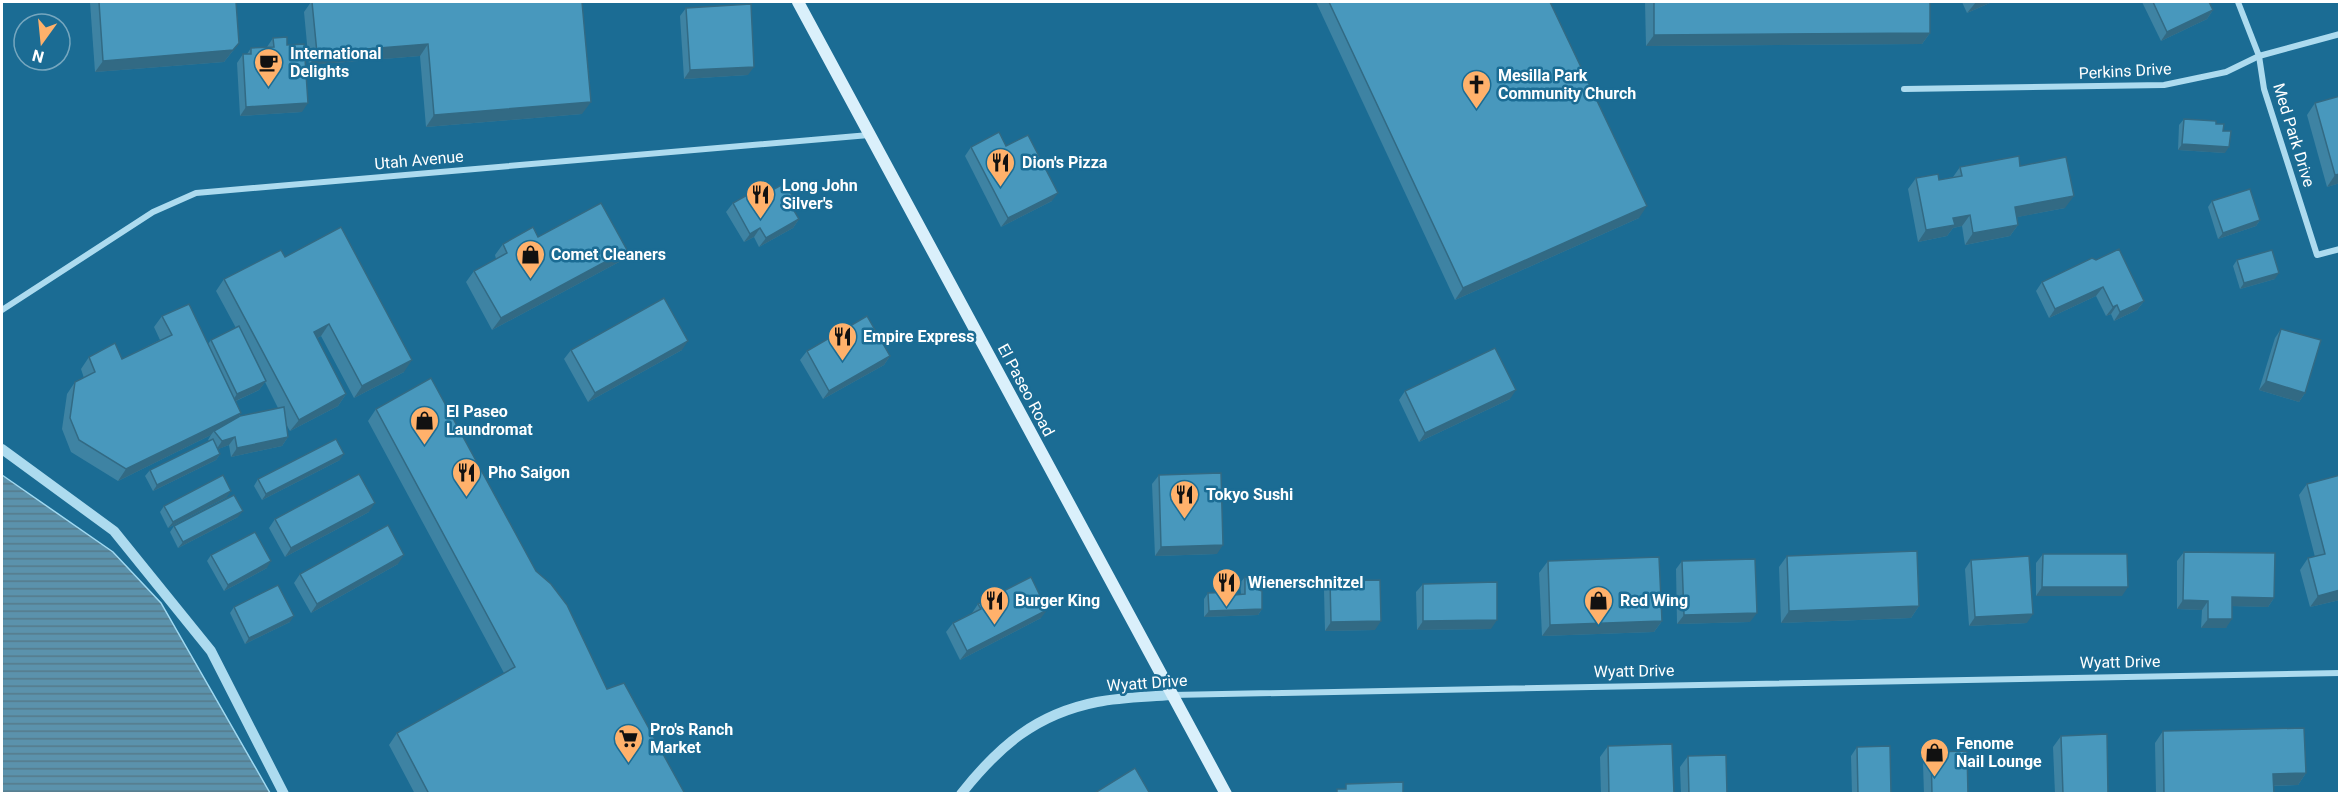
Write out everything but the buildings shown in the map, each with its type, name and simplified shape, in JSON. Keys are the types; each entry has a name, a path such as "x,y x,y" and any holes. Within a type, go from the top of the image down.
{"main road":[{"name":"El Paseo Road","path":"798,2 1226,794"}],"street":[{"name":"Med Park Drive","path":"2238,2 2259,56 2264,89 2317,255 2340,249"},
{"name":"Perkins Drive","path":"1904,89 2164,85 2226,72 2259,56 2340,34"},
{"name":"Utah Avenue","path":"2,310 153,212 196,193 870,135"},
{"path":"2,449 114,531 211,651 284,794"},
{"name":"Wyatt Drive","path":"961,794 1008,742 1042,719 1097,702 1171,694 2340,673"}],"water":[{"path":"2,475 113,552 161,603 270,793 2,793"}],"place":[{"name":"International Delights","path":"269,88"},
{"name":"Mesilla Park Community Church","path":"1477,110"},
{"name":"Dion's Pizza","path":"1001,188"},
{"name":"Long John Silver's","path":"761,220"},
{"name":"Comet Cleaners","path":"530,280"},
{"name":"Empire Express","path":"842,362"},
{"name":"El Paseo Laundromat","path":"425,446"},
{"name":"Pho Saigon","path":"467,498"},
{"name":"Tokyo Sushi","path":"1185,520"},
{"name":"Wienerschnitzel","path":"1227,608"},
{"name":"Burger King","path":"994,626"},
{"name":"Red Wing","path":"1599,626"},
{"name":"Pro's Ranch Market","path":"629,764"},
{"name":"Fenome Nail Lounge","path":"1935,778"}]}
